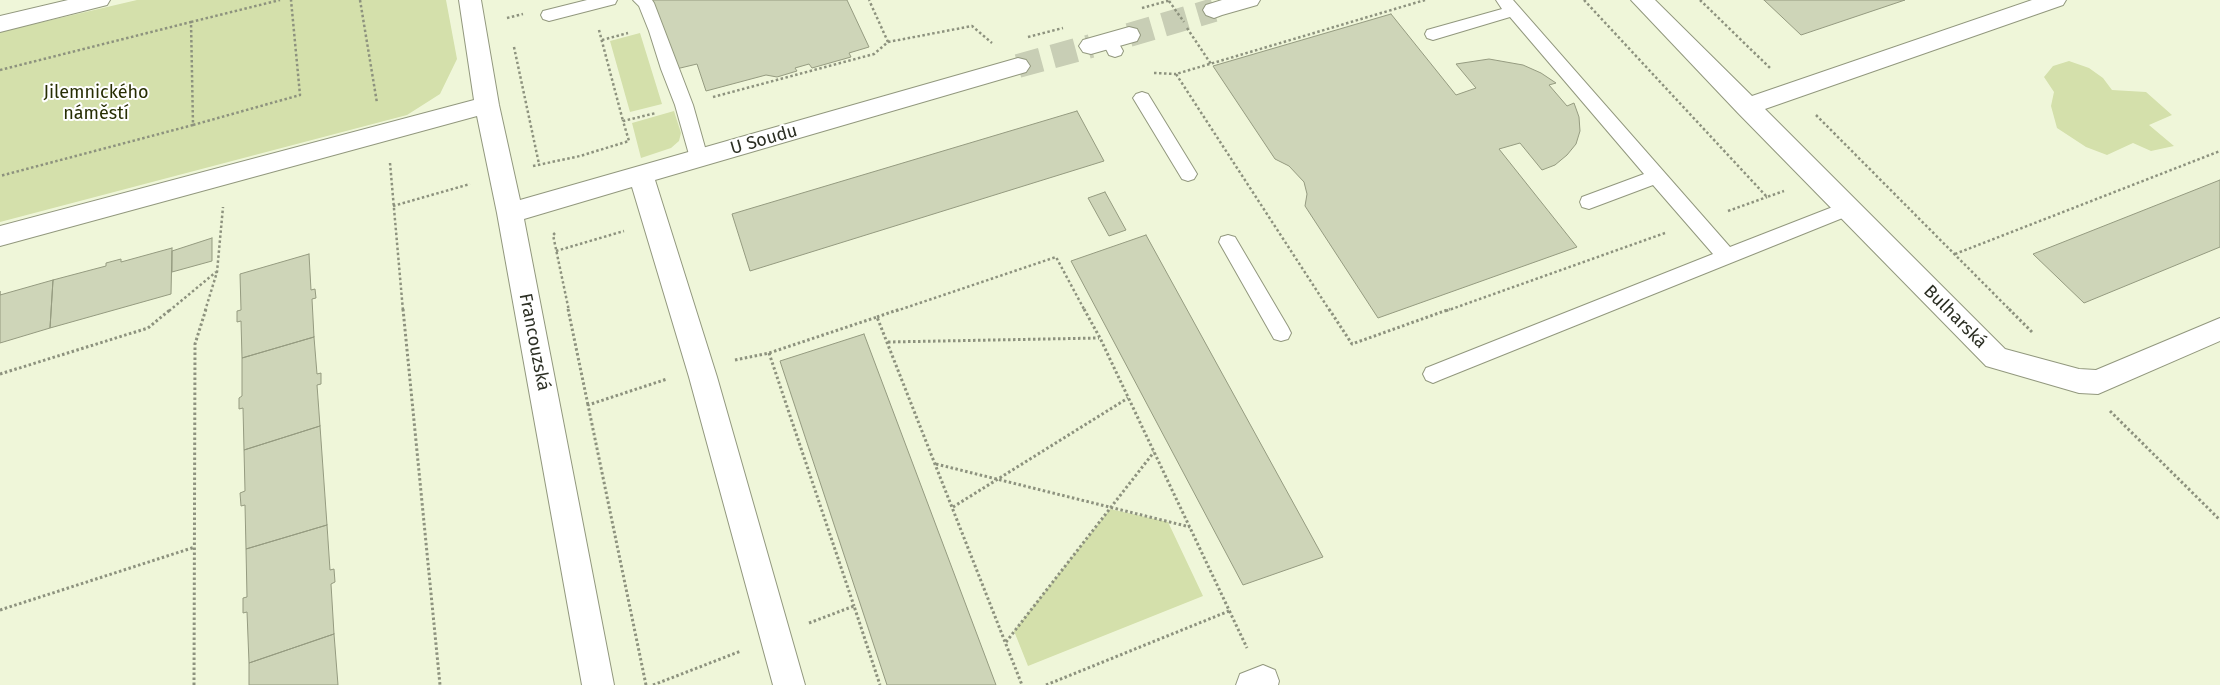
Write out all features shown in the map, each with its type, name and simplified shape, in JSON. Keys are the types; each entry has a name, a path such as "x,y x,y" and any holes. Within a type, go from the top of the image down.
{"street":[{"path":"0,24 99,0"},
{"name":"Francouzská","path":"470,0 486,105 510,212 598,685"},
{"path":"1214,10 1249,0"},
{"name":"Bulharská","path":"1642,0 1996,358 2079,381 2098,382 2220,329"},
{"path":"1746,107 2055,0"},
{"name":"U Soudu","path":"510,212 1018,66"},
{"path":"0,236 486,105"},
{"path":"641,175 700,368 789,685"}],"lane":[{"path":"548,15 609,0"},
{"path":"641,0 646,3 657,31 669,69 684,105 699,158"},
{"path":"1433,34 1509,5 1726,256"},
{"path":"1142,98 1188,174"},
{"path":"1589,202 1657,176"},
{"path":"1432,374 1848,208"},
{"path":"1228,242 1281,333"}],"path":[{"path":"0,70 280,0"},
{"path":"0,176 300,95 291,0"},
{"path":"360,0 382,133 390,156 392,206 440,685"},
{"path":"1142,8 1170,0 1211,64"},
{"path":"1425,0 1176,74 1352,344 1767,197"},
{"path":"1700,0 2038,338"},
{"path":"592,4 623,121"},
{"path":"506,9 509,27"},
{"path":"191,22 193,124"},
{"path":"888,42 972,26 994,46"},
{"path":"1022,39 1068,27"},
{"path":"513,45 539,164"},
{"path":"1955,254 2220,151"},
{"path":"194,685 195,344 217,272 224,201"},
{"path":"559,228 553,236 646,685"},
{"path":"556,251 626,230"},
{"path":"588,405 700,368 770,353 1056,257 1100,338 1191,527 1229,611 1257,683"},
{"path":"0,374 148,328 217,272"},
{"path":"877,317 1022,685"},
{"path":"888,342 1100,338"},
{"path":"770,353 854,606"},
{"path":"2079,381 2220,520"},
{"path":"953,507 1128,398"},
{"path":"1006,642 1154,452"},
{"path":"936,464 1110,509 1191,527"},
{"path":"0,610 195,547"},
{"path":"1046,685 1229,611"}],"green space":[{"name":"Jilemnického náměstí","path":"137,0 446,0 457,59 440,94 407,115 0,222 0,32"},
{"path":"640,33 662,104 630,112 610,41"},
{"path":"2069,61 2089,68 2103,78 2112,90 2146,92 2172,115 2149,125 2174,146 2151,151 2133,143 2107,155 2086,147 2057,128 2051,106 2054,92 2044,77 2053,66"},
{"path":"674,111 681,133 679,141 671,148 641,158 632,123"},
{"path":"1110,509 1168,522 1203,596 1028,666 1014,631"}],"building":[{"path":"648,0 847,0 869,47 849,53 851,57 812,68 809,64 795,68 797,71 777,77 766,75 706,91 697,64 672,70"},
{"path":"1764,0 1905,0 1801,35"},
{"path":"1391,14 1456,95 1476,88 1456,64 1489,59 1523,65 1541,73 1556,83 1549,85 1567,106 1574,103 1579,117 1580,131 1576,144 1555,165 1542,170 1520,143 1499,149 1577,247 1378,318 1305,206 1307,194 1304,182 1289,166 1275,159 1213,66"},
{"path":"1077,111 1104,161 750,271 732,214"},
{"path":"2220,180 2220,247 2084,303 2033,254"},
{"path":"1105,192 1126,230 1109,236 1088,198"},
{"path":"1146,235 1323,557 1243,585 1071,261"},
{"path":"212,238 212,261 172,272 172,251"},
{"path":"172,248 171,294 50,328 53,280 106,266 106,263 121,259 121,262"},
{"path":"309,254 311,290 315,289 316,298 312,299 314,337 242,358 241,321 237,322 237,311 241,310 240,274"},
{"path":"53,280 50,328 0,343 0,295"},
{"path":"864,334 996,685 887,685 780,361"},
{"path":"314,337 317,374 321,373 321,384 317,385 320,426 244,450 243,408 239,409 239,398 242,396 242,358"},
{"path":"320,426 327,525 246,549 245,505 241,506 240,493 245,491 244,450"},
{"path":"327,525 330,570 334,569 335,582 331,584 334,634 249,663 247,612 243,613 243,598 247,597 246,549"},
{"path":"334,634 338,685 249,685 249,663"}],"tunnel":[{"path":"1129,35 1214,10"},
{"path":"1018,66 1091,46"}]}
